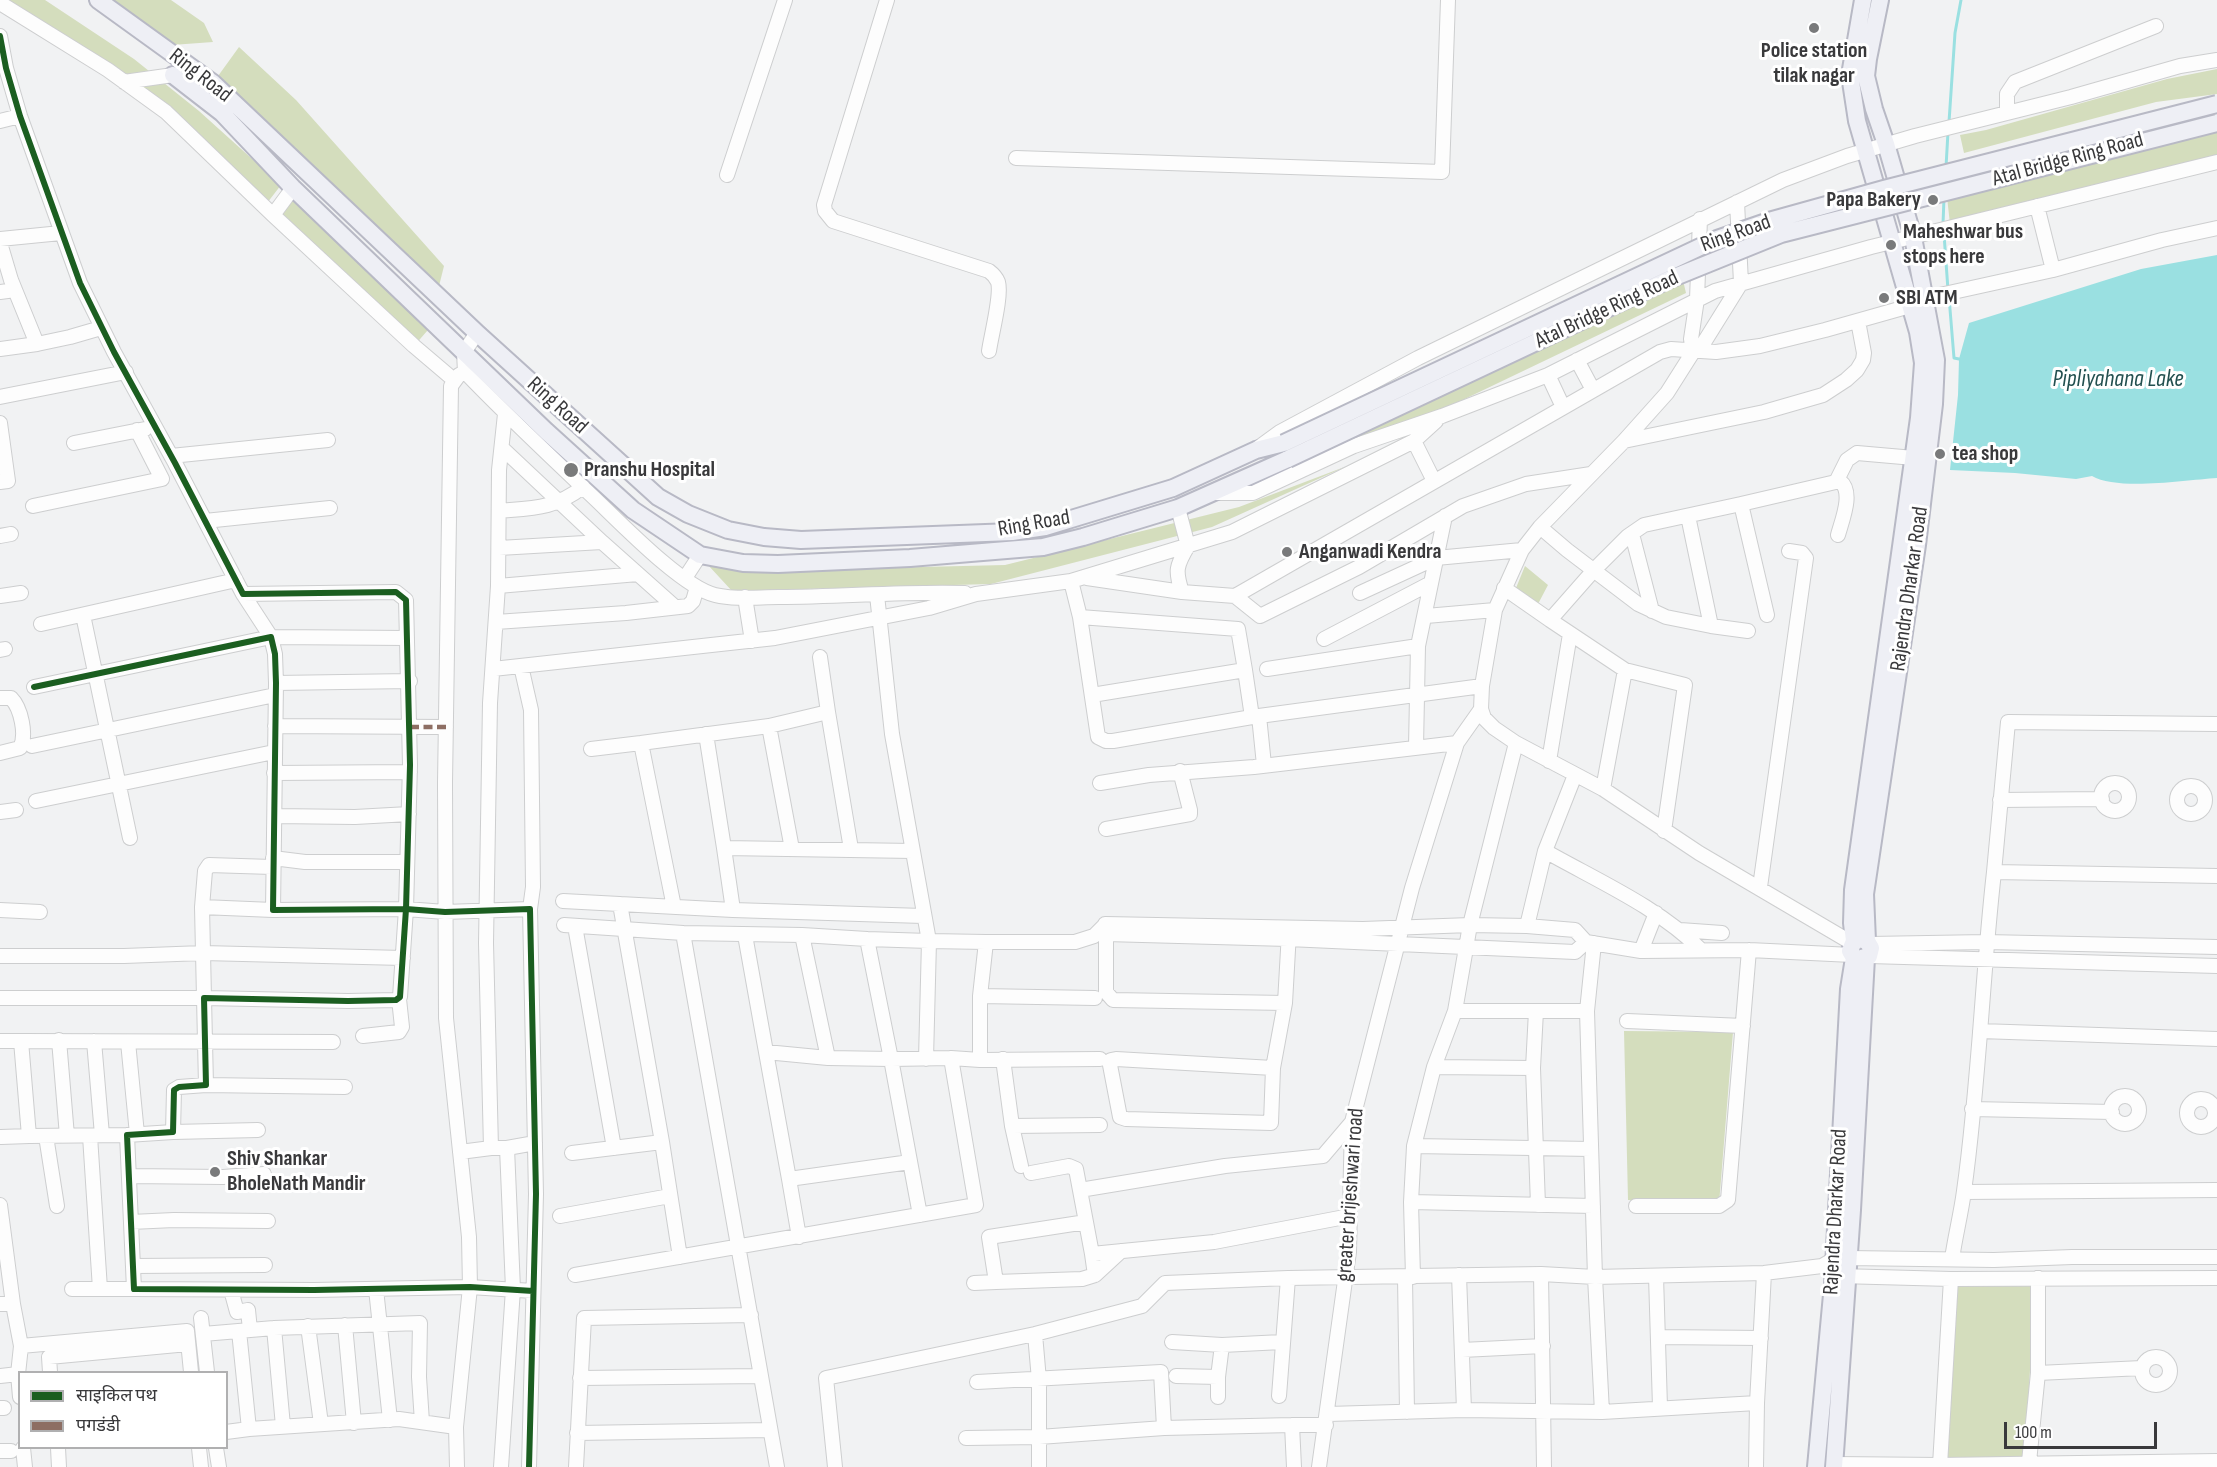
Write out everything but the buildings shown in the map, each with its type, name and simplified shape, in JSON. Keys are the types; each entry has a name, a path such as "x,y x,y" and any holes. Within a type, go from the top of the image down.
{"main road":[{"name":"Ring Road","path":"98,0 213,83 477,333 658,497 688,514 729,530 764,537 801,540 1001,532 1045,527 1173,488 1256,450 1286,451"},
{"name":"Rajendra Dharkar Road","path":"1861,950 1852,923 1853,890 1920,418 1923,363 1918,332 1857,121 1850,75 1863,0"},
{"name":"Rajendra Dharkar Road","path":"1816,1467 1836,1267 1865,894 1917,545 1934,404 1941,295 1913,237 1866,76 1880,0"},
{"name":"Ring Road","path":"173,75 222,113 293,188 546,431 633,510 700,555 743,563 778,564 910,558 1023,549 1083,537 1178,508 1214,493 1286,451 1717,239 1769,221 1884,189 2217,104"},
{"name":"Atal Bridge Ring Road","path":"1286,451 1670,279 1782,234 2217,123"},
{"name":"Rajendra Dharkar Road","path":"1834,1466 1836,1267"}],"street":[{"path":"727,175 785,0"},
{"path":"887,0 824,205 825,211 833,220 989,271 997,280 999,291 989,351"},
{"path":"1016,158 1442,172 1448,0"},
{"path":"0,3 108,70 166,112 414,346 460,376 505,414 650,550 697,587 712,594 727,597 929,592 976,594"},
{"path":"2007,113 2007,94 2015,82 2156,26"},
{"path":"0,36 3,69 80,283 101,328 156,427 243,594 271,637 275,654 273,910"},
{"path":"1256,450 1280,432 1398,369 1783,180 1886,144 2180,66 2217,60"},
{"path":"124,82 173,75"},
{"path":"0,122 20,117"},
{"path":"1214,493 1253,493 1354,446 1442,416 1548,375 1697,299 1741,283 1893,242 2217,162"},
{"path":"273,215 293,188"},
{"path":"1737,202 1741,283 1703,344 1693,352 1667,393 1624,441 1540,527 1522,550 1495,610 1482,686 1481,709 1485,718 1494,728 1516,743 1603,789 1664,831 1861,950 1985,958 2217,966"},
{"path":"2037,206 2053,270"},
{"path":"1693,352 1691,339 1697,299 1700,219"},
{"path":"1941,295 2053,270 2162,240 2217,228"},
{"path":"37,344 15,290 0,241 61,233"},
{"path":"0,292 15,290"},
{"path":"1085,578 1182,592 1235,596 1660,352 1671,349 1716,352 1760,346 1910,306"},
{"path":"1624,441 1764,412 1823,395 1846,380 1857,370 1863,360 1864,353 1858,321"},
{"path":"0,349 37,344 101,328"},
{"path":"457,1467 456,1427 471,1287 469,1237 447,1018 446,727 451,386 460,376 464,352 477,333"},
{"path":"1577,360 1593,390"},
{"path":"0,397 126,372"},
{"path":"1548,375 1563,407"},
{"path":"492,1148 487,910 492,669 505,414"},
{"path":"492,669 752,640 929,608 976,594 1085,578 1232,532 1414,441 1442,416"},
{"path":"0,423 8,481 0,482"},
{"path":"74,443 156,427"},
{"path":"137,430 162,479"},
{"path":"171,456 328,440"},
{"path":"1414,441 1434,481"},
{"path":"502,447 602,542 675,607"},
{"path":"1837,480 1847,460 1857,453 1914,458"},
{"path":"1235,596 1260,616 1359,567 1463,506 1526,484 1591,474"},
{"path":"33,506 181,475"},
{"path":"1550,620 1594,570 1644,525 1837,480 1845,485 1847,494 1838,535"},
{"path":"499,511 542,507 561,502 583,487"},
{"path":"1741,504 1767,615"},
{"path":"205,521 330,508"},
{"path":"1178,508 1188,546 1179,561 1176,574 1182,592"},
{"path":"1416,747 1418,646 1426,616 1429,584 1445,516"},
{"path":"1688,516 1711,626"},
{"path":"1540,527 1638,604 1666,617 1748,631"},
{"path":"1632,534 1652,611"},
{"path":"499,548 602,542"},
{"path":"1360,593 1436,558 1522,550"},
{"path":"1760,887 1806,558 1802,552 1789,551"},
{"path":"685,578 700,555"},
{"path":"498,586 638,574"},
{"path":"41,624 236,580"},
{"path":"1071,581 1080,617 1098,737 1106,741 1113,741 1252,717 1238,629 1080,617"},
{"path":"1324,639 1429,584"},
{"path":"496,622 626,613 688,606 693,601 697,587"},
{"path":"1504,588 1625,669 1685,685 1664,831"},
{"path":"243,594 396,592 406,600 410,681 410,772 406,909 399,999 402,1027 399,1032 363,1036"},
{"path":"0,596 21,593"},
{"path":"877,595 892,734 929,941 926,1059"},
{"path":"745,597 752,640"},
{"path":"1426,616 1495,610"},
{"path":"83,615 130,838"},
{"path":"1549,761 1570,634"},
{"path":"34,687 271,637 407,638"},
{"path":"1267,669 1418,646"},
{"path":"820,657 851,849"},
{"path":"521,666 531,710 533,887 530,909 535,1261 529,1467"},
{"path":"1603,789 1625,669"},
{"path":"1092,695 1245,670"},
{"path":"32,746 275,689 410,681"},
{"path":"1264,765 1258,716 1482,686"},
{"path":"0,698 11,698 17,705 23,738 20,748 0,753"},
{"name":"greater brijeshwari road","path":"1318,1467 1327,1420 1349,1252 1352,1122 1412,888 1457,743 1481,709"},
{"path":"591,749 769,726 828,712"},
{"path":"1952,1259 1964,1192 2008,722 2217,724"},
{"path":"275,726 446,727"},
{"path":"769,726 792,849"},
{"path":"706,734 733,910"},
{"path":"641,743 674,907"},
{"path":"1100,783 1180,771 1264,765 1457,743"},
{"path":"1407,1412 1413,1146 1434,1067 1455,1011 1470,925 1516,743"},
{"path":"36,801 274,752"},
{"path":"1106,829 1190,814 1180,771"},
{"path":"274,773 410,772"},
{"path":"1527,926 1545,850 1575,775"},
{"path":"2000,800 2102,799"},
{"path":"0,812 16,810"},
{"path":"275,816 355,817 409,814"},
{"path":"724,848 913,851"},
{"path":"1545,850 1656,913 1680,930 1701,950"},
{"path":"206,1085 203,1041 202,907 205,871 211,864 407,862"},
{"path":"1994,872 2217,876"},
{"path":"563,901 733,910 923,916"},
{"path":"620,904 680,1257"},
{"path":"202,907 273,910 406,909 446,912 530,909"},
{"path":"0,910 39,912"},
{"path":"1641,951 1656,913"},
{"path":"1361,936 1403,928 1470,925 1575,930 1590,943 1641,951 1861,950 1986,942 2217,947"},
{"path":"614,1148 570,926 683,933 986,942 1075,942 1087,939 1104,930 1289,933 1361,936 1399,944 1575,952 1590,943"},
{"path":"1104,930 1106,992 1113,1000 1285,1003"},
{"path":"1680,930 1722,933"},
{"path":"683,933 777,1467"},
{"path":"1273,1068 1116,1059 1111,1060 1110,1065 1120,1117 1271,1123 1273,1068 1285,1003 1289,933"},
{"path":"745,935 799,1237"},
{"path":"802,935 828,1058"},
{"path":"867,939 920,1215"},
{"path":"980,1060 980,996 986,942"},
{"path":"1590,943 1587,1011 1595,1276 1602,1412"},
{"path":"1636,1206 1719,1206 1728,1200 1749,950"},
{"path":"0,956 124,956 203,953 403,958"},
{"path":"980,996 1095,998"},
{"path":"0,998 348,1001 399,999"},
{"path":"1455,1011 1587,1011"},
{"path":"1536,1011 1533,1068 1538,1205"},
{"path":"1627,1021 1743,1026"},
{"path":"1980,1031 2217,1039"},
{"path":"59,1040 67,1136"},
{"path":"0,1041 333,1042"},
{"path":"21,1041 29,1136"},
{"path":"94,1041 100,1289"},
{"path":"128,1042 132,1135 129,1176 134,1289"},
{"path":"766,1052 828,1058 1100,1059"},
{"path":"575,1275 976,1205 951,1058"},
{"path":"1003,1059 1012,1126 1026,1170 1074,1167 1076,1169 1095,1275"},
{"path":"1434,1067 1533,1068"},
{"path":"173,1132 174,1090 179,1087 206,1085 345,1087"},
{"path":"1972,1109 2112,1112"},
{"path":"1080,1190 1202,1169 1323,1156 1352,1122"},
{"path":"1012,1126 1100,1125"},
{"path":"1,1137 258,1130"},
{"path":"46,1136 57,1206"},
{"path":"572,1153 662,1142"},
{"path":"460,1152 535,1143"},
{"path":"1413,1146 1591,1149"},
{"path":"501,1467 513,1289 507,1148"},
{"path":"789,1179 910,1162"},
{"path":"129,1176 223,1177 264,1174"},
{"path":"1964,1192 2217,1190"},
{"path":"560,1216 670,1196"},
{"path":"1411,1202 1593,1206"},
{"path":"0,1206 6,1304 21,1346 18,1371"},
{"path":"1092,1254 1214,1242 1350,1216"},
{"path":"131,1222 268,1221"},
{"path":"996,1282 989,1237 1086,1222"},
{"path":"974,1283 1082,1280 1095,1275 1121,1251"},
{"path":"835,1467 826,1378 1035,1334 1142,1306 1165,1283 1459,1275 1656,1276 1764,1272 1952,1259 2217,1257"},
{"path":"134,1266 265,1265"},
{"path":"1836,1267 1951,1279 2217,1278"},
{"path":"1756,1467 1764,1272"},
{"path":"1541,1274 1544,1467"},
{"path":"1459,1275 1464,1410"},
{"path":"1656,1276 1660,1407"},
{"path":"1279,1396 1288,1278"},
{"path":"2029,1462 2038,1373 2038,1278"},
{"path":"1940,1465 1951,1279"},
{"path":"72,1289 471,1287 533,1291"},
{"path":"376,1289 390,1420"},
{"path":"231,1290 237,1311 248,1310 245,1330 249,1429"},
{"path":"576,1467 584,1318 751,1315"},
{"path":"201,1318 207,1371"},
{"path":"202,1334 308,1326 420,1323 419,1377 422,1422"},
{"path":"345,1325 354,1423"},
{"path":"308,1326 321,1424"},
{"path":"274,1328 283,1426"},
{"path":"21,1346 48,1350 187,1331 191,1371"},
{"path":"1035,1334 1039,1380 1039,1467"},
{"path":"1658,1337 1761,1338"},
{"path":"1172,1342 1222,1345 1282,1342"},
{"path":"1218,1397 1222,1345"},
{"path":"1462,1350 1543,1346"},
{"path":"48,1350 50,1371"},
{"path":"2038,1373 2142,1368"},
{"path":"976,1382 1161,1372 1164,1428"},
{"path":"0,1376 18,1374"},
{"path":"580,1378 761,1376"},
{"path":"1176,1376 1218,1377"},
{"path":"966,1438 1040,1437 1164,1428 1293,1425 1407,1412 1464,1410 1602,1412 1757,1403"},
{"path":"228,1432 390,1420 456,1427"},
{"path":"1293,1425 1294,1467"},
{"path":"577,1433 771,1430"},
{"path":"58,1449 59,1467"},
{"path":"199,1449 201,1467"},
{"path":"216,1449 219,1467"},
{"path":"11,1450 25,1467"},
{"path":"1834,1466 2217,1461"}],"green space":[{"path":"0,0 45,0 134,59 199,111 281,185 264,207 166,112"},
{"path":"110,0 171,0 204,23 213,42 172,45"},
{"path":"239,47 296,100 444,266 437,294 213,83"},
{"path":"2217,69 2217,94 2156,102 1964,153 1960,135 1986,130 2167,79"},
{"path":"2217,116 2217,162 1950,224 1947,197"},
{"path":"293,188 434,323 414,346 273,215"},
{"path":"1681,272 1686,293 1448,407 1318,453"},
{"path":"1347,466 1212,527 991,584 732,591 708,565 795,570 1005,565 1239,507"},
{"path":"1525,566 1548,585 1538,604 1516,588"},
{"path":"1624,1031 1733,1032 1719,1204 1628,1200"},
{"path":"2034,1282 2026,1457 1945,1460 1955,1283"}],"water":[{"name":"Pipliyahana Lake","path":"2217,255 2217,478 2134,484 2118,483 2092,476 2076,479 1950,470 1958,395 1959,359 1969,323 2141,269"}],"waterway":[{"path":"1949,122 1955,33 1961,0"},
{"path":"1946,167 1948,132"},
{"path":"1943,224 1944,198"},
{"path":"1944,234 1948,290"},
{"path":"1949,297 1954,358 1959,359"}],"marked path":[{"path":"410,727 446,727"}],"cycle path":[{"path":"0,36 6,68 20,116 80,283 114,352 243,594 396,592 406,600 410,765 406,909 273,910 276,683 275,654 271,637 34,687"},
{"path":"529,1467 536,1194 530,909 445,912 406,909 400,997 396,1000 204,998 206,1085 179,1087 174,1090 173,1132 127,1135 134,1289 314,1290 470,1287 533,1291"}],"place":[{"name":"Police station tilak nagar","path":"1814,28"},
{"name":"Papa Bakery","path":"1933,200"},
{"name":"Maheshwar bus stops here","path":"1891,245"},
{"name":"SBI ATM","path":"1884,298"},
{"name":"tea shop","path":"1940,454"},
{"name":"Pranshu Hospital","path":"571,470"},
{"name":"Anganwadi Kendra","path":"1287,552"},
{"name":"Shiv Shankar BholeNath Mandir","path":"215,1172"}]}
